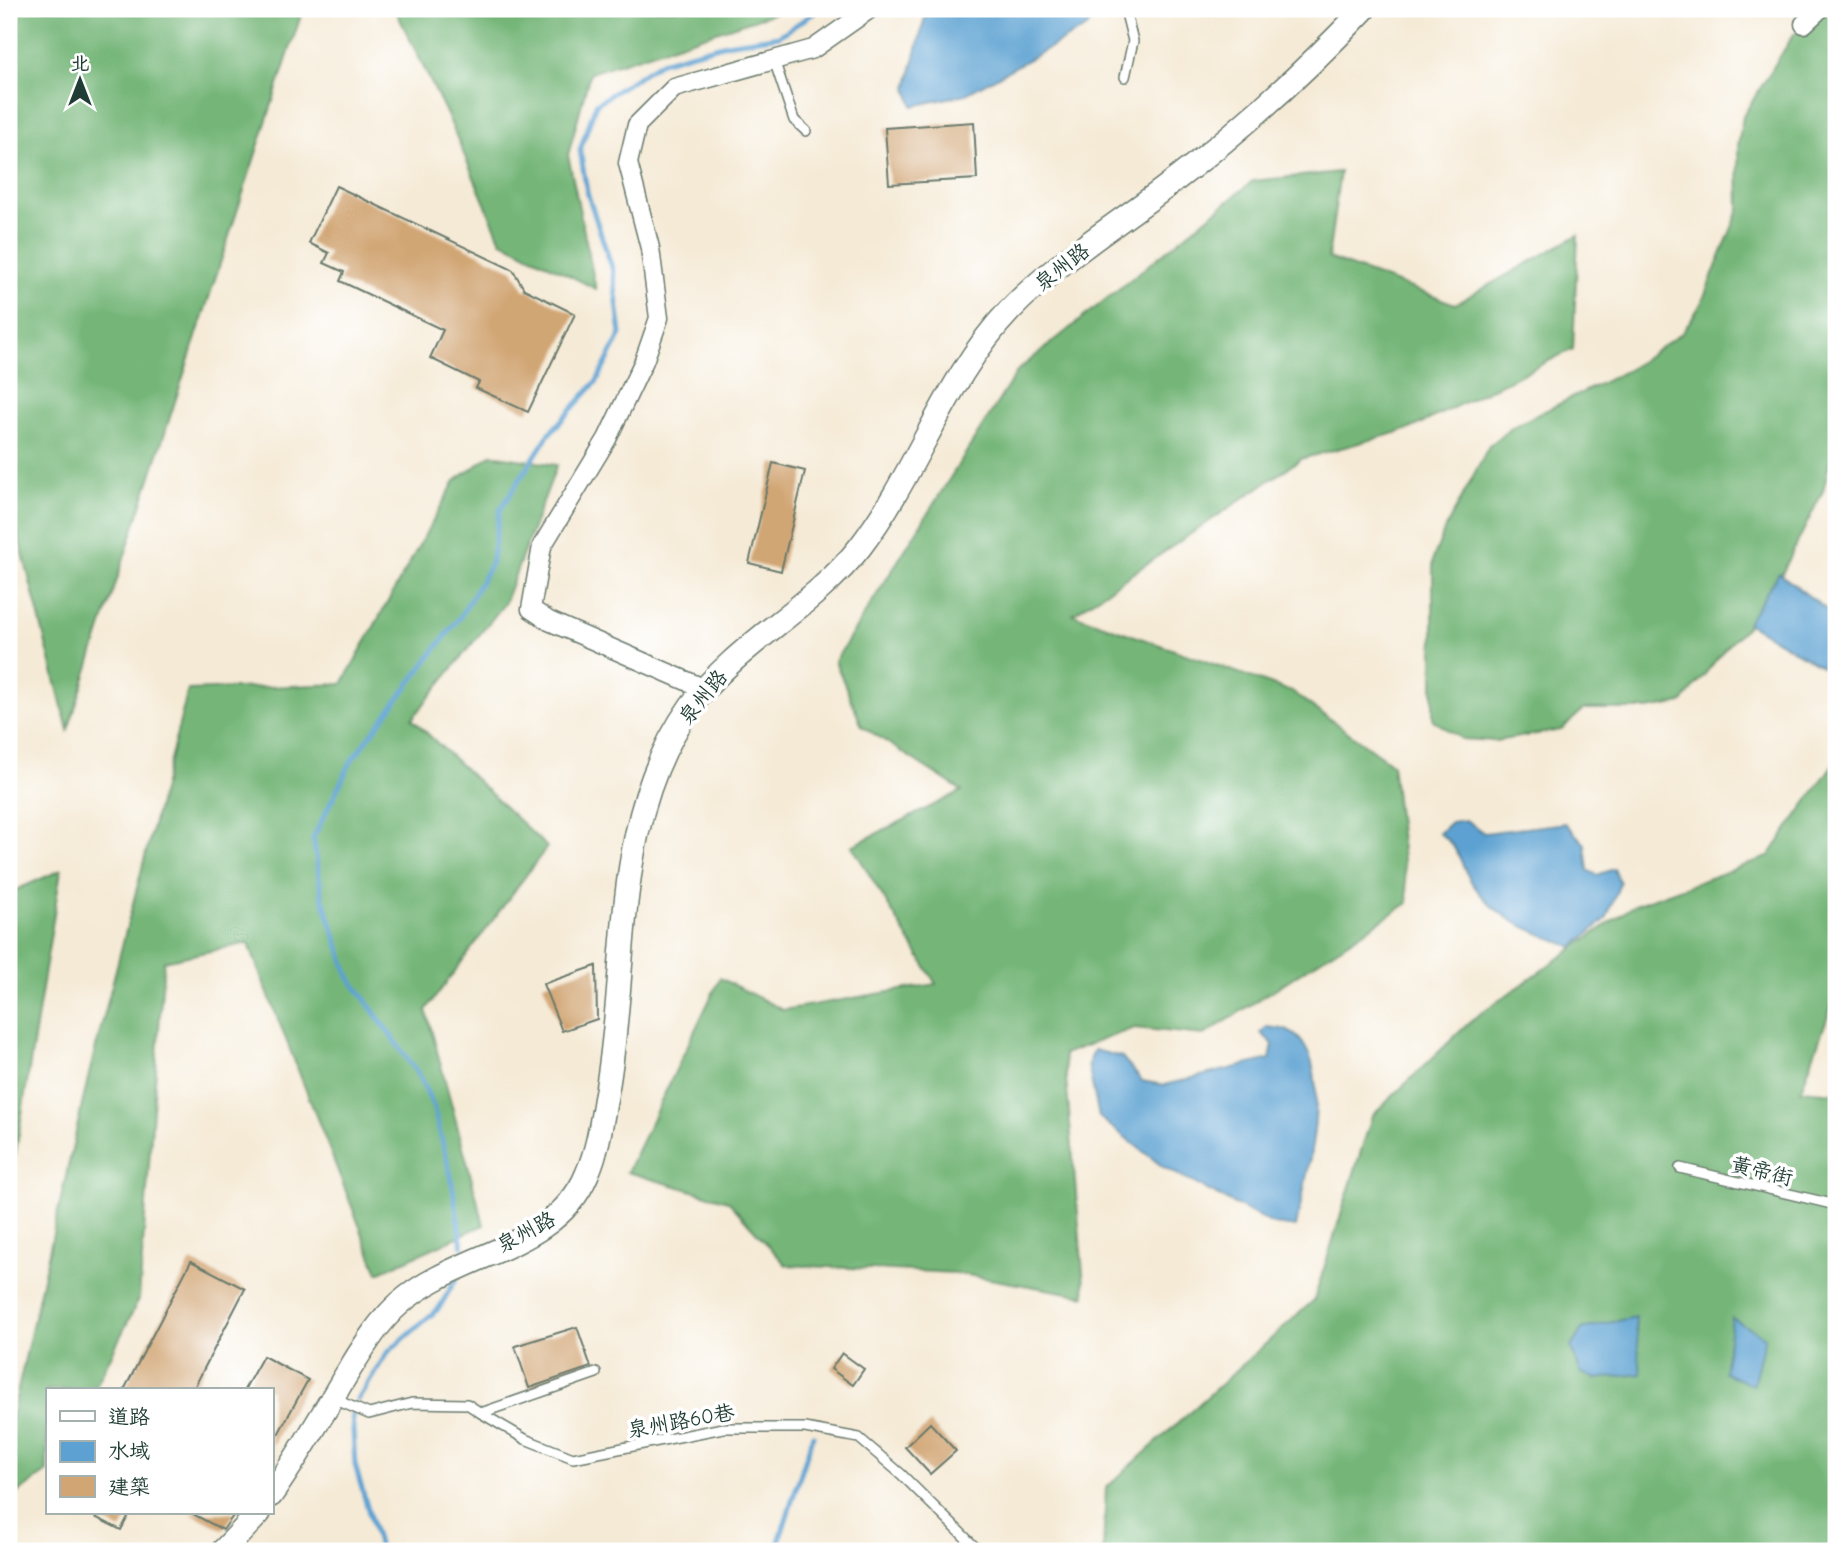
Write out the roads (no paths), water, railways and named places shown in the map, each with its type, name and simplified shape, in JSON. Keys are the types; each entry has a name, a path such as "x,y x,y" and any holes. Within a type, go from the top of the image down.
{"street":[{"path":"705,690 548,621 531,609 542,546 607,439 644,361 659,318 650,248 628,163 637,125 674,88 813,49 870,9"},
{"name":"泉州路","path":"273,1493 370,1336 400,1303 449,1270 549,1224 573,1203 598,1144 617,1015 623,907 643,806 665,748 705,690 747,649 798,609 857,551 892,503 933,424 988,337 1010,310 1037,285 1206,158 1287,88 1364,9"},
{"path":"1804,24 1820,9"},
{"path":"223,1551 258,1514"}],"lane":[{"path":"1125,9 1133,41 1125,77"},
{"path":"774,60 794,120 806,131"},
{"name":"黃帝街","path":"1680,1168 1836,1205"},
{"path":"481,1413 596,1373"},
{"name":"泉州路60巷","path":"332,1398 369,1414 412,1404 467,1404 525,1439 573,1458 723,1428 805,1428 859,1438 901,1474 979,1551"}],"water":[{"path":"927,9 1100,9 1087,27 966,94 913,106 907,88"},
{"path":"1779,573 1836,617 1836,675 1747,623"},
{"path":"1466,820 1484,833 1565,823 1585,844 1588,870 1597,875 1614,869 1620,883 1606,919 1573,947 1530,930 1504,916 1482,896 1472,883 1456,850 1439,833 1451,822"},
{"path":"1267,1027 1288,1031 1304,1045 1313,1066 1315,1122 1296,1227 1273,1224 1163,1167 1099,1117 1088,1065 1094,1050 1122,1057 1142,1081 1164,1085 1270,1059 1273,1044 1261,1033"},
{"path":"1635,1317 1641,1374 1596,1379 1581,1373 1571,1347 1582,1329"},
{"path":"1732,1318 1765,1337 1753,1385 1724,1373"}],"waterway":[{"path":"462,1246 451,1176 433,1106 419,1075 349,977 322,896 313,838 352,760 460,617 491,564 500,510 549,434 597,381 621,334 613,271 587,192 580,150 596,104 661,62 726,44 779,36 820,9"},
{"path":"358,1400 387,1353 439,1308 456,1279"},
{"path":"352,1413 355,1465 380,1551"},
{"path":"776,1551 813,1435"}]}
